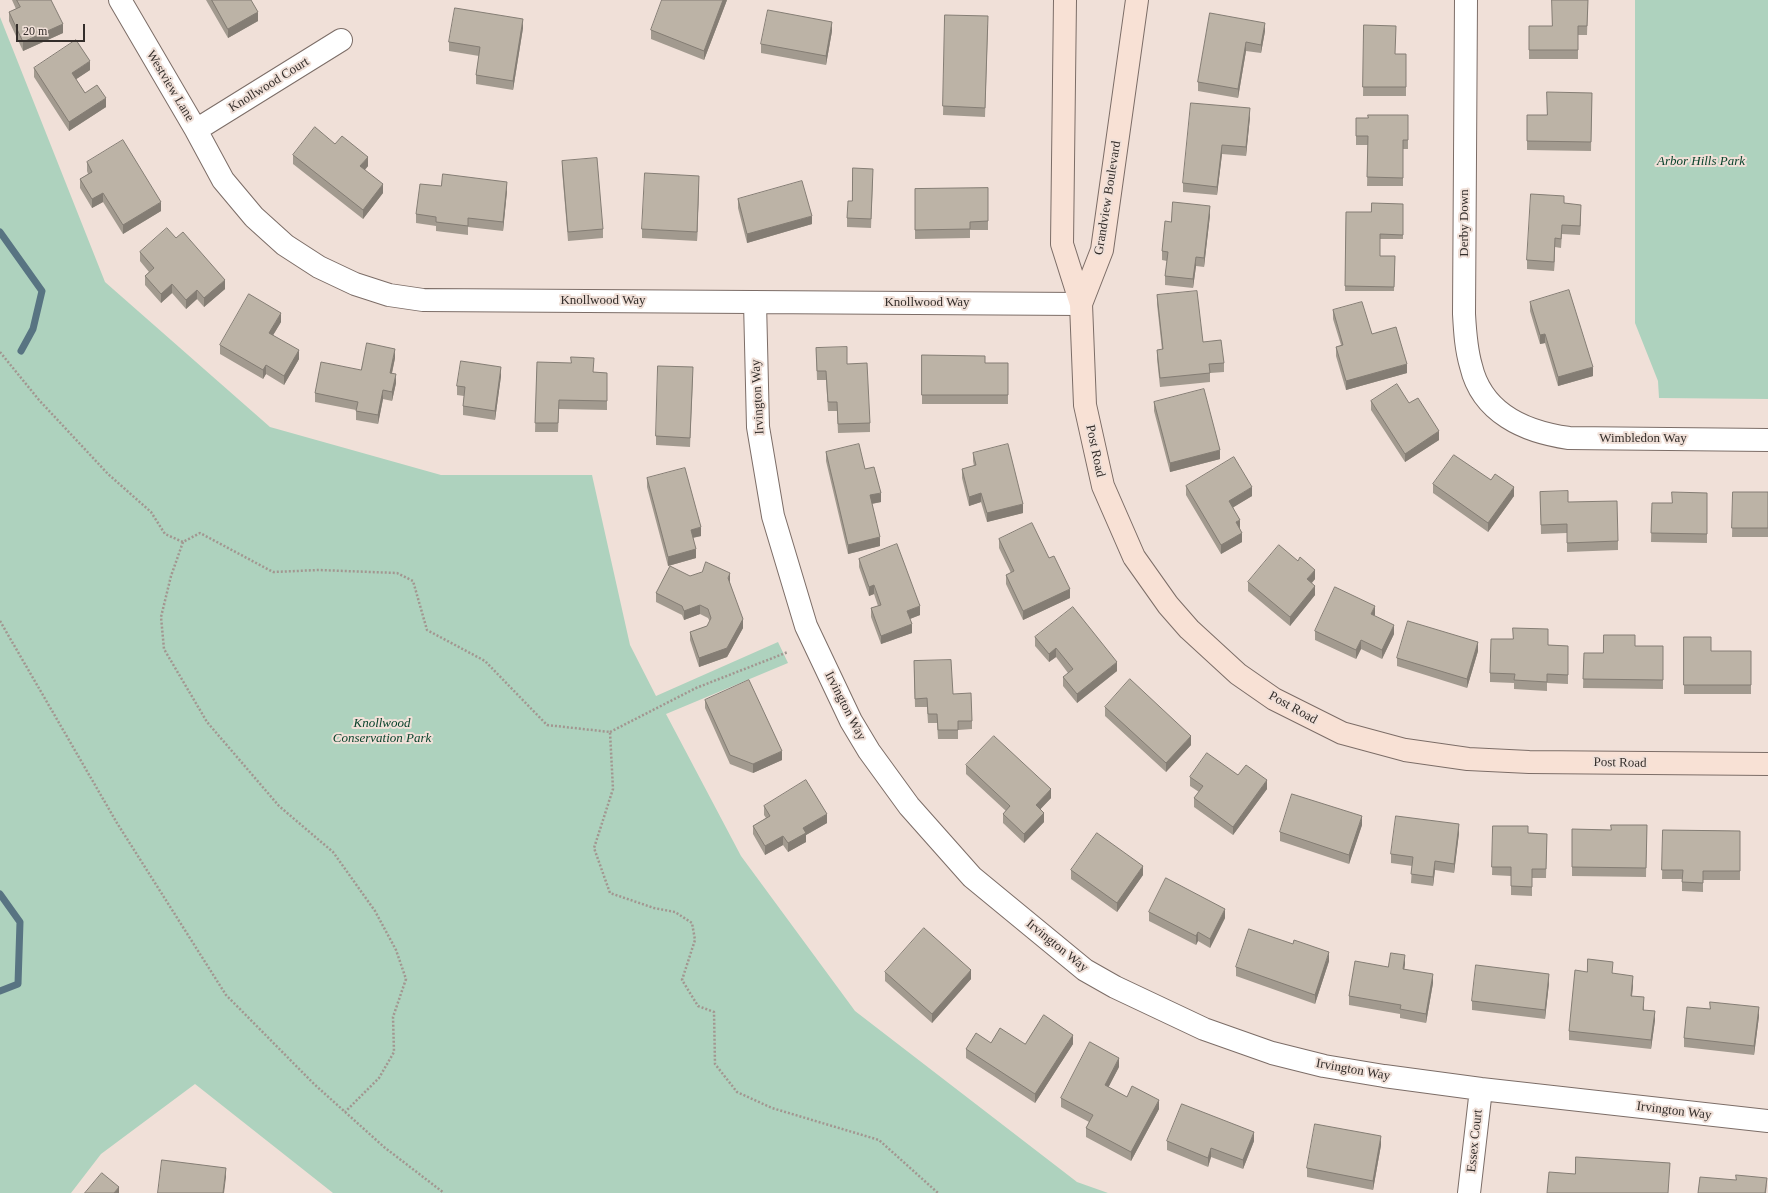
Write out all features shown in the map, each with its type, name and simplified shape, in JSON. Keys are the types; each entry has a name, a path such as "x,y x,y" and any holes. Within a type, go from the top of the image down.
{"street":[{"name":"Westview Lane","path":"120,0 196,130"},
{"path":"1066,0 1062,244 1081,304"},
{"name":"Grandview Boulevard","path":"1081,304 1102,250 1136,0"},
{"name":"Derby Down","path":"1466,0 1464,314 1466,345 1476,382 1486,398 1502,414 1520,425"},
{"name":"Knollwood Court","path":"196,130 341,40"},
{"name":"Knollwood Way","path":"196,130 223,180 254,217 285,245 319,267 356,284 390,295 423,300 1081,304"},
{"name":"Irvington Way","path":"755,302 758,427 773,516 806,626 851,721 870,751 909,806 972,877 1085,970 1115,987 1204,1029 1272,1053 1324,1066 1481,1089 1768,1121"},
{"name":"Post Road","path":"1081,304 1085,405 1103,486 1134,557 1160,594 1189,629 1238,674 1274,699 1342,733 1405,750 1430,755 1468,759 1529,762 1768,764"},
{"name":"Wimbledon Way","path":"1520,425 1545,434 1568,438 1768,440"},
{"name":"Essex Court","path":"1469,1193 1481,1089"}],"path":[{"path":"0,352 39,400 108,474 151,512 166,534 183,542"},
{"path":"345,1112 379,1078 394,1052 393,1017 406,979 396,950 375,911 333,852 279,806 207,722 164,650 160,618 171,576 183,542 200,533 273,572 319,570 397,573 413,581 427,630 485,661 547,725 610,732 696,688 788,652"},
{"path":"0,621 117,823 226,995 314,1084 384,1147 444,1193"},
{"path":"610,732 613,789 594,848 610,893 654,908 675,912 692,923 695,940 682,980 698,1006 714,1012 715,1064 738,1092 765,1105 879,1140 938,1193"}],"green space":[{"name":"Arbor Hills Park","path":"1635,0 1768,0 1768,399 1659,398 1658,381 1635,323"},
{"name":"Knollwood Conservation Park","path":"0,17 105,282 270,427 441,475 592,475 630,645 656,696 778,642 788,663 666,714 741,856 855,1011 1077,1182 1108,1193 333,1193 195,1084 101,1154 71,1193 0,1193"}],"building":[{"path":"17,0 51,0 63,24 23,42 9,12 20,7"},
{"path":"212,0 251,0 258,12 228,29"},
{"path":"662,0 723,0 704,51 651,30"},
{"path":"1552,0 1588,0 1587,26 1578,26 1578,50 1529,50 1529,26 1552,26"},
{"path":"455,8 523,19 513,81 476,75 480,47 449,42"},
{"path":"768,10 832,22 826,56 761,44"},
{"path":"1210,13 1265,23 1261,45 1246,42 1238,89 1198,82"},
{"path":"945,15 988,16 985,108 943,106"},
{"path":"1364,25 1396,26 1395,54 1406,54 1406,87 1363,87"},
{"path":"76,40 90,61 72,73 85,93 97,85 106,98 69,122 34,68"},
{"path":"1547,92 1592,93 1591,142 1527,141 1527,115 1547,115"},
{"path":"1191,103 1250,108 1246,147 1222,145 1217,187 1183,183"},
{"path":"1368,115 1408,115 1408,140 1403,140 1403,178 1367,177 1368,136 1356,136 1356,118 1368,118"},
{"path":"315,127 335,144 342,136 368,157 360,166 383,184 363,210 293,155"},
{"path":"123,140 161,202 123,225 103,193 92,199 80,179 92,172 87,162"},
{"path":"597,158 603,229 568,232 562,161"},
{"path":"853,168 873,169 871,219 847,218 848,201 852,201"},
{"path":"645,173 699,176 697,232 642,229"},
{"path":"443,174 507,182 503,222 468,218 468,226 436,222 436,217 416,214 420,184 441,186"},
{"path":"802,181 812,216 747,234 738,199"},
{"path":"988,188 988,221 970,222 970,229 915,230 915,189"},
{"path":"1531,194 1564,196 1564,203 1581,205 1580,226 1562,225 1561,239 1555,238 1554,262 1527,260"},
{"path":"1173,202 1210,206 1204,258 1196,257 1193,279 1165,276 1168,252 1162,251 1165,221 1171,222"},
{"path":"1372,203 1403,204 1403,235 1380,234 1380,256 1395,256 1394,287 1345,286 1346,212 1371,212"},
{"path":"167,228 176,238 183,232 225,280 204,298 197,290 186,300 172,284 161,294 145,276 154,268 140,252"},
{"path":"1569,290 1593,367 1558,377 1545,334 1540,335 1530,302"},
{"path":"1197,291 1203,342 1221,340 1224,363 1209,364 1210,373 1160,378 1157,350 1163,349 1157,295"},
{"path":"249,294 281,313 269,333 299,350 284,376 266,365 263,370 220,345"},
{"path":"1362,302 1372,334 1396,327 1407,364 1346,381 1336,347 1343,345 1333,310"},
{"path":"367,343 395,349 390,373 396,374 392,392 383,390 378,415 356,411 358,402 315,393 321,362 361,370"},
{"path":"847,347 847,364 867,363 870,423 838,424 837,402 828,402 826,371 817,371 816,348"},
{"path":"922,355 985,356 985,363 1008,363 1008,395 922,395"},
{"path":"571,357 594,358 593,372 607,373 607,401 559,400 558,423 535,423 537,362 571,363"},
{"path":"461,361 501,367 495,411 463,406 465,387 457,386"},
{"path":"658,366 693,367 690,438 656,436"},
{"path":"1397,384 1409,403 1418,398 1439,431 1405,454 1371,401"},
{"path":"1204,389 1220,450 1170,463 1154,402"},
{"path":"859,444 865,469 874,467 881,493 870,495 880,537 848,545 826,452"},
{"path":"1008,444 1023,504 987,513 981,493 969,497 962,469 976,465 973,453"},
{"path":"1454,455 1491,480 1495,474 1514,487 1488,523 1433,484"},
{"path":"1234,457 1252,487 1229,501 1240,520 1236,522 1242,533 1221,545 1186,486"},
{"path":"685,468 701,527 691,530 696,549 668,557 647,478"},
{"path":"1568,491 1568,502 1617,501 1618,541 1567,543 1567,524 1541,525 1540,492"},
{"path":"1672,492 1707,493 1707,534 1651,533 1652,503 1672,503"},
{"path":"1733,492 1768,492 1768,528 1732,528"},
{"path":"1032,523 1049,558 1054,556 1070,589 1023,611 1006,575 1014,571 999,539"},
{"path":"897,544 920,606 907,611 912,624 881,636 871,608 881,605 874,585 869,587 859,559"},
{"path":"1279,545 1298,561 1300,557 1315,570 1307,579 1315,586 1290,617 1248,582"},
{"path":"706,562 730,573 728,578 743,619 727,648 699,658 690,632 707,626 711,618 708,609 700,605 684,611 682,606 656,593 670,566 690,576 702,572"},
{"path":"1335,587 1375,606 1371,614 1394,625 1382,650 1361,640 1356,650 1315,631"},
{"path":"1073,607 1117,662 1077,694 1063,677 1073,669 1056,648 1049,654 1035,637"},
{"path":"1408,621 1478,642 1467,679 1397,658"},
{"path":"1513,628 1548,629 1548,645 1568,646 1568,675 1547,674 1547,682 1514,680 1515,674 1490,673 1491,639 1513,639"},
{"path":"1604,635 1635,635 1635,646 1663,646 1663,680 1583,679 1584,653 1603,653"},
{"path":"1684,637 1711,637 1711,651 1751,651 1751,685 1684,685"},
{"path":"951,660 953,694 971,693 972,721 958,721 958,730 938,730 937,714 928,714 927,698 915,699 914,661"},
{"path":"1130,679 1191,736 1166,763 1105,707"},
{"path":"749,680 782,751 753,764 730,755 705,700"},
{"path":"994,736 1051,789 1036,805 1044,813 1024,834 1003,814 1010,806 966,765"},
{"path":"1207,753 1238,775 1246,765 1267,780 1233,827 1194,798 1203,786 1190,777"},
{"path":"806,780 827,814 803,828 806,833 788,843 783,836 765,846 753,826 770,816 764,806"},
{"path":"1292,794 1362,816 1349,855 1280,832"},
{"path":"1396,816 1459,824 1454,864 1435,861 1433,877 1411,874 1413,857 1391,854"},
{"path":"1611,825 1647,825 1646,868 1572,867 1572,829 1611,830"},
{"path":"1493,826 1528,826 1528,833 1547,834 1546,869 1532,869 1532,887 1511,886 1511,867 1492,867"},
{"path":"1663,830 1740,831 1740,871 1703,871 1703,883 1682,882 1683,870 1662,870"},
{"path":"1097,833 1143,866 1117,903 1071,870"},
{"path":"1166,878 1225,909 1210,939 1198,932 1196,936 1149,912"},
{"path":"924,928 971,970 932,1014 885,972"},
{"path":"1249,929 1293,944 1294,940 1329,952 1315,995 1236,967"},
{"path":"1391,953 1405,955 1403,969 1433,974 1426,1014 1400,1009 1401,1005 1349,996 1355,961 1388,967"},
{"path":"1588,959 1613,962 1612,973 1633,976 1631,996 1644,997 1643,1010 1655,1011 1651,1040 1569,1031 1575,970 1587,972"},
{"path":"1476,965 1549,974 1545,1010 1472,1001"},
{"path":"1710,1002 1759,1007 1754,1046 1684,1038 1687,1007 1710,1009"},
{"path":"1044,1015 1073,1035 1035,1094 966,1049 976,1033 991,1043 1000,1028 1025,1044"},
{"path":"1090,1042 1119,1058 1105,1085 1127,1097 1132,1086 1159,1100 1131,1152 1086,1128 1093,1115 1061,1098"},
{"path":"1182,1104 1254,1132 1243,1160 1211,1148 1208,1158 1167,1141"},
{"path":"1315,1124 1381,1136 1373,1181 1307,1168"},
{"path":"1576,1157 1670,1163 1668,1193 1547,1193 1549,1172 1575,1174"},
{"path":"162,1160 226,1168 223,1193 158,1193"},
{"path":"102,1173 119,1187 114,1193 85,1193"},
{"path":"1736,1175 1767,1178 1765,1193 1698,1193 1700,1177 1736,1180"}],"waterway":[{"path":"0,232 42,291 33,329 21,351"},
{"path":"0,894 20,922 18,984 0,991"}]}
